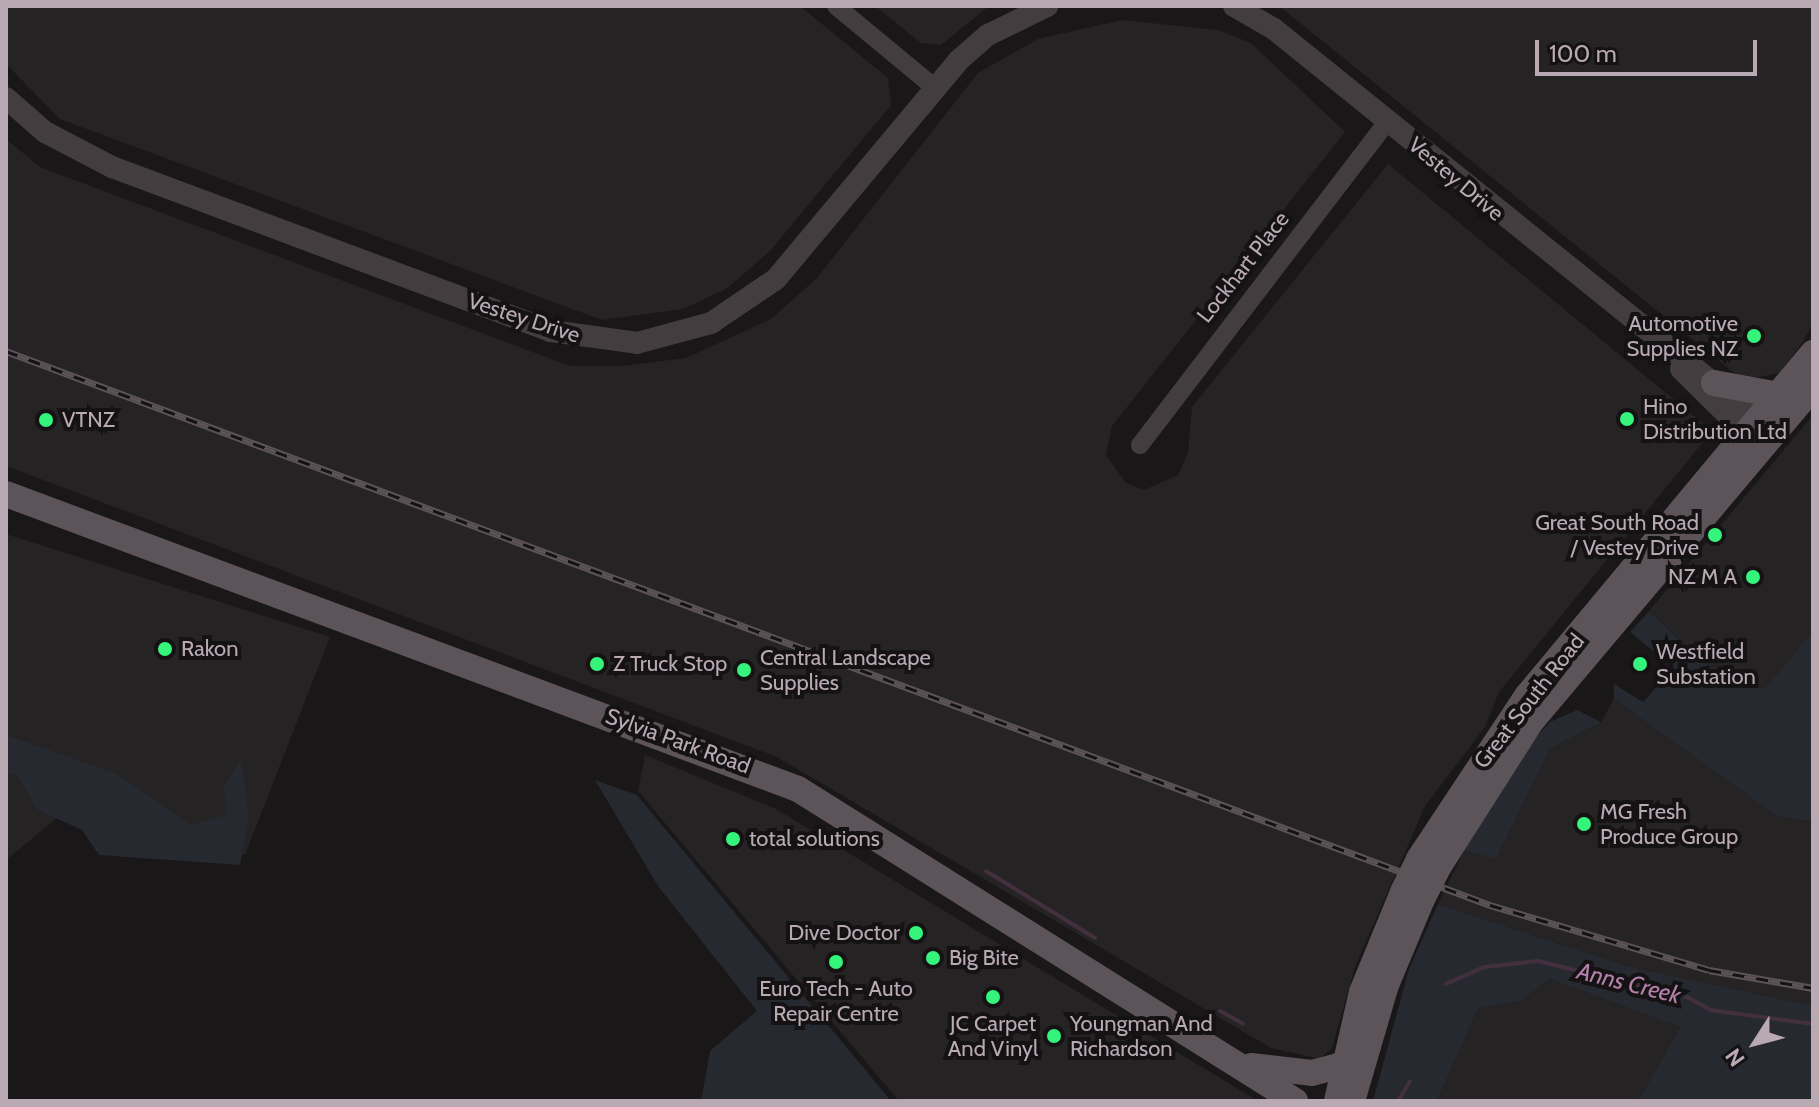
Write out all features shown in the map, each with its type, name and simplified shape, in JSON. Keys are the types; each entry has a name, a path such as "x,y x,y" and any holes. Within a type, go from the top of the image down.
{"main road":[{"name":"Great South Road","path":"1761,434 1779,395 1813,353"},
{"path":"1714,383 1779,395"},
{"name":"Great South Road","path":"1337,1101 1342,1065 1412,895 1519,707 1761,434 1813,387"},
{"name":"Sylvia Park Road","path":"6,494 769,775 1243,1065 1289,1098"},
{"path":"6,517 42,507"},
{"name":"Great South Road","path":"1352,1101 1412,895"},
{"path":"1243,1065 1312,1073 1342,1065"}],"street":[{"path":"836,6 935,88"},
{"name":"Vestey Drive","path":"6,98 45,132 112,167 551,331 637,343 711,323 782,275 935,88 988,35 1047,6"},
{"name":"Vestey Drive","path":"1234,6 1274,29 1674,358 1761,434"},
{"name":"Lockhart Place","path":"1140,445 1387,122"},
{"name":"Vestey Drive","path":"1674,358 1714,383 1761,434"}],"shaded area":[{"path":"6,6 800,6 888,78 891,105 770,251 726,289 683,309 602,320 60,119 6,64"},
{"path":"875,6 989,6 941,45 921,43"},
{"path":"1279,6 1813,6 1813,323 1802,343 1780,373 1743,380"},
{"path":"1122,20 1218,30 1251,43 1345,132 1112,426 1106,455 1126,483 1144,490 1178,475 1188,453 1192,407 1388,164 1712,431 1499,692 1485,727 1425,806 1355,967 1332,1048 1320,1059 1271,1048 777,757 6,466 6,139 40,167 570,366 622,366 686,358 771,319 817,278 978,73 1038,39"},
{"path":"1813,415 1813,631 1766,689 1706,665 1649,611"},
{"path":"6,534 330,637 245,855 63,813 6,860"},
{"path":"1649,611 1706,665 1765,689 1813,631 1813,821 1778,817 1614,699 1614,684 1643,702 1674,668 1630,632"},
{"path":"1614,699 1778,817 1813,821 1813,1006 1627,966 1438,904 1464,851 1496,857 1550,749 1601,722"},
{"path":"1577,710 1601,722 1550,749 1496,858 1464,851 1530,744 1550,722"},
{"path":"6,735 117,774 191,825 226,815 224,786 241,758 249,815 240,865 99,855 82,830 38,810 16,774 6,775"},
{"path":"645,755 776,809 1258,1101 899,1101 638,791"},
{"path":"595,780 637,795 891,1101 701,1101 710,1051 757,1011 658,886"},
{"path":"1438,904 1627,966 1813,1006 1813,1101 1638,1101 1681,1027 1550,979 1521,1001 1478,1008 1437,1101 1373,1101 1409,969"},
{"path":"1550,979 1682,1027 1638,1101 1437,1101 1478,1007 1521,1001"}],"waterway":[{"name":"Anns Creek","path":"986,871 1095,938"},
{"name":"Anns Creek","path":"1446,984 1484,967 1538,961 1687,997 1710,1010 1813,1024"},
{"name":"Anns Creek","path":"1220,1011 1243,1024"},
{"name":"Anns Creek","path":"1398,1101 1410,1081"}],"railway":[{"path":"6,351 1490,905 1709,970 1813,988"}],"place":[{"name":"Automotive Supplies NZ","path":"1754,336"},
{"name":"Hino Distribution Ltd","path":"1627,419"},
{"name":"VTNZ","path":"46,420"},
{"name":"Great South Road / Vestey Drive","path":"1715,535"},
{"name":"NZ M A","path":"1753,577"},
{"name":"Rakon","path":"165,649"},
{"name":"Z Truck Stop","path":"597,664"},
{"name":"Westfield Substation","path":"1640,664"},
{"name":"Central Landscape Supplies","path":"744,670"},
{"name":"MG Fresh Produce Group","path":"1584,824"},
{"name":"total solutions","path":"733,839"},
{"name":"Dive Doctor","path":"916,933"},
{"name":"Big Bite","path":"933,958"},
{"name":"Euro Tech - Auto Repair Centre","path":"836,962"},
{"name":"JC Carpet And Vinyl","path":"993,997"},
{"name":"Youngman And Richardson","path":"1054,1036"}]}
